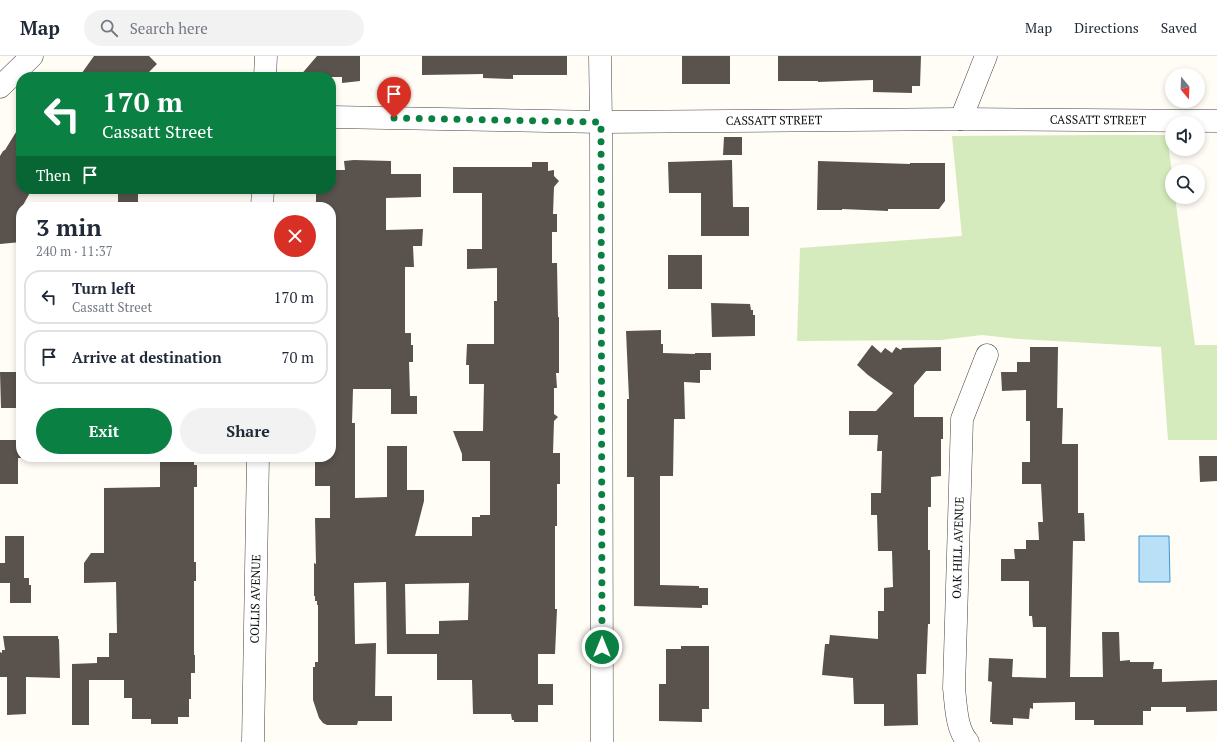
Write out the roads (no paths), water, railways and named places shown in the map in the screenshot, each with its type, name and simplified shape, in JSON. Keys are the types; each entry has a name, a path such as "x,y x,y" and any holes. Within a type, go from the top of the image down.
{"street":[{"path":"0,87 32,56"},
{"path":"265,72 266,56"},
{"path":"600,56 602,742"},
{"path":"961,119 986,56"},
{"name":"CASSATT STREET","path":"336,117 601,122 961,119 1217,121"},
{"name":"OAK HILL AVENUE","path":"968,742 964,738 959,721 954,688 962,419 987,355"},
{"name":"COLLIS AVENUE","path":"253,742 258,462"}],"water":[{"path":"1139,536 1169,536 1170,582 1139,582"}]}
